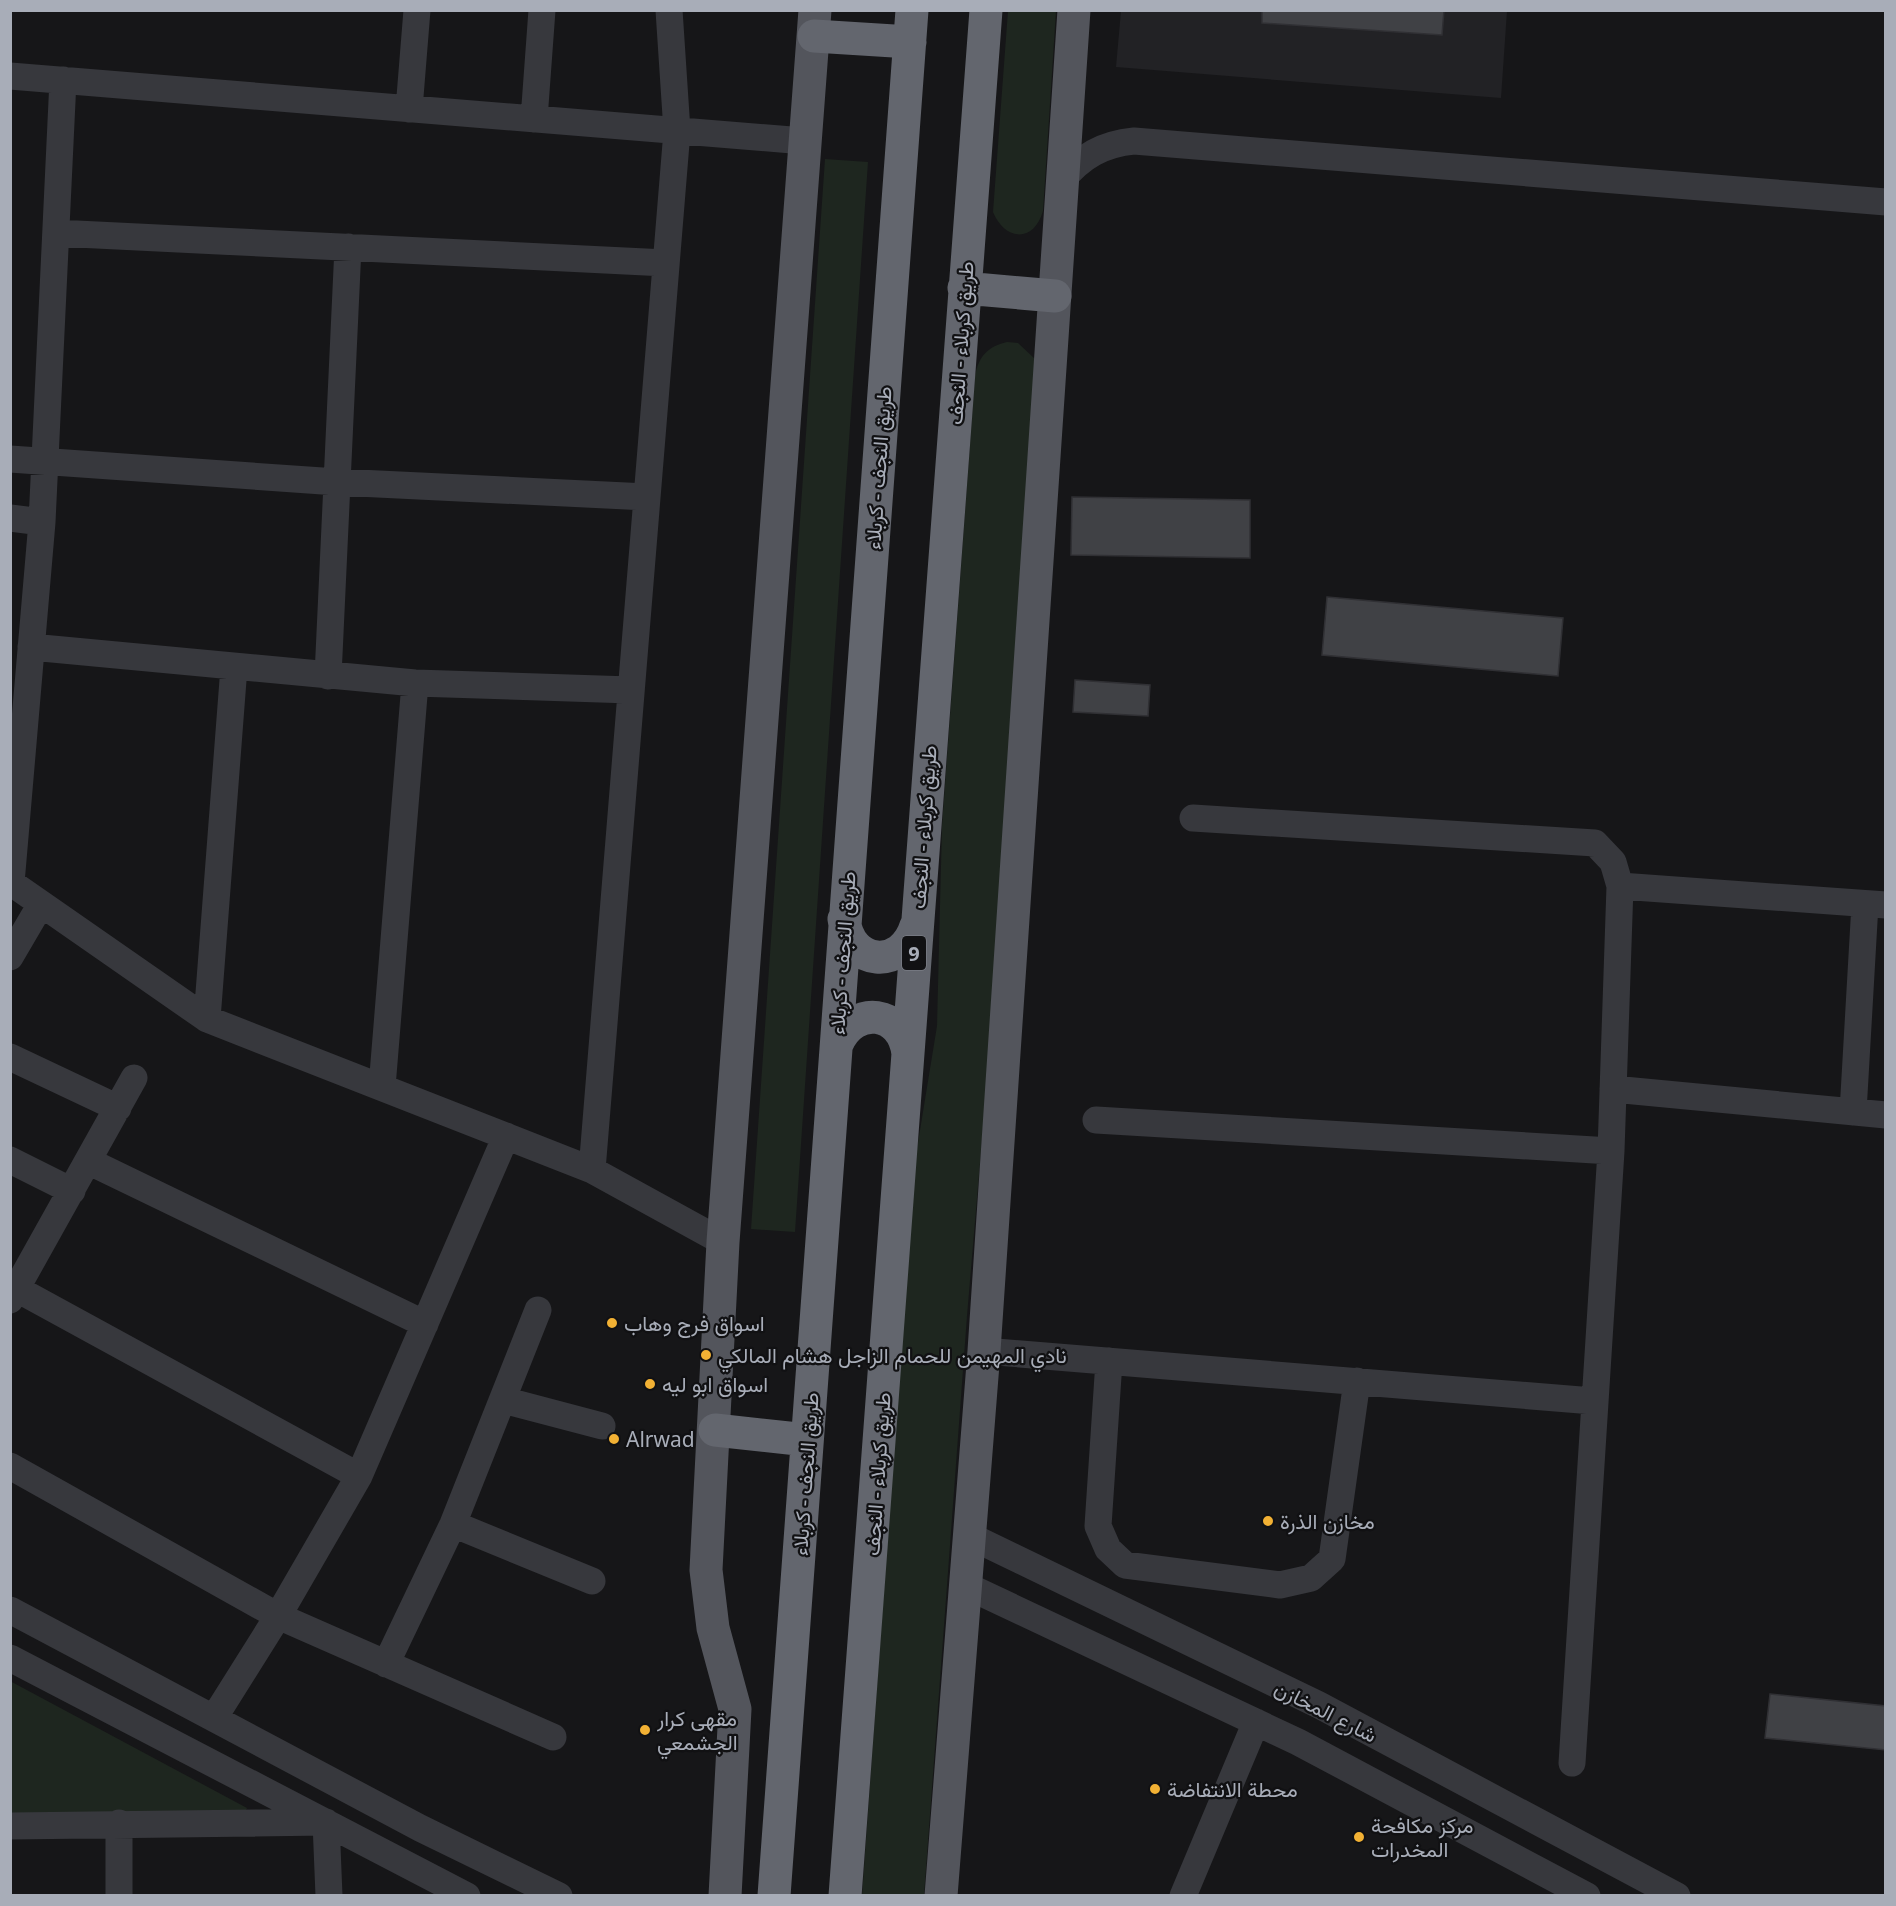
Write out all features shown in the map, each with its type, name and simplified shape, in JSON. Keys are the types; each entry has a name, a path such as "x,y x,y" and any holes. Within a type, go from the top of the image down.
{"highway":[{"name":"طريق كربلاء - النجف","path":"845,1896 986,10"},
{"path":"815,23 911,26"},
{"name":"طريق النجف - كربلاء","path":"774,1896 911,26"},
{"path":"964,288 1055,296"},
{"path":"844,919 850,942 870,956 883,957 905,948 916,926"},
{"path":"837,1044 847,1026 866,1017 877,1017 896,1026 907,1044 908,1054"},
{"path":"715,1430 807,1440"}],"main road":[{"path":"941,1896 984,1351 1074,10"},
{"path":"725,1896 736,1726 735,1709 713,1628 708,1599 707,1538 715,1430 723,1242 804,141 815,23"}],"street":[{"path":"409,109 417,10"},
{"path":"534,119 542,10"},
{"path":"592,1170 677,130 669,10"},
{"path":"10,76 804,141"},
{"path":"63,80 42,522 11,882 207,1019 592,1170 723,1242"},
{"path":"1062,180 1086,156 1117,143 1134,141 1886,202"},
{"path":"56,233 666,262"},
{"path":"328,676 348,247"},
{"path":"10,459 337,482 647,497"},
{"path":"10,518 42,522"},
{"path":"31,646 415,683 631,690"},
{"path":"207,1019 234,667"},
{"path":"382,1087 415,683"},
{"path":"1194,818 1595,843 1613,862 1620,886 1611,1150 1593,1401 1572,1763"},
{"path":"1620,886 1876,905 1853,1112"},
{"path":"10,957 41,904"},
{"path":"10,1057 118,1108"},
{"path":"134,1078 14,1294 359,1476"},
{"path":"1613,1089 1886,1115"},
{"path":"1096,1120 1611,1150"},
{"path":"214,1718 278,1616 359,1476 506,1136"},
{"path":"10,1160 72,1191"},
{"path":"88,1161 425,1324"},
{"path":"386,1665 453,1524 538,1310"},
{"path":"984,1351 1593,1401"},
{"path":"1109,1361 1098,1526 1108,1549 1125,1565 1280,1585 1311,1578 1332,1559 1357,1382"},
{"path":"503,1400 602,1426"},
{"path":"10,1466 278,1616 553,1737"},
{"path":"453,1524 592,1581"},
{"name":"شارع المخازن","path":"970,1536 1319,1705 1677,1896"},
{"name":"شارع المخازن","path":"967,1586 1298,1742 1575,1893"},
{"path":"10,1610 420,1828 559,1896"},
{"path":"1114,1656 1124,1652 1135,1637 1134,1617"},
{"path":"1157,1676 1156,1657 1160,1648 1176,1637"},
{"path":"10,1658 466,1895"},
{"path":"1183,1896 1256,1722"},
{"path":"10,1826 326,1822"},
{"path":"326,1822 329,1896"},
{"path":"119,1823 119,1896"}],"shaded area":[{"path":"1008,11 1056,11 1043,211 1033,229 1019,234 1005,229 993,212"},
{"path":"1121,11 1507,11 1501,98 1116,67"},
{"path":"825,159 868,162 795,1232 751,1229"},
{"path":"1007,342 1018,343 1035,359 994,997 967,1316 924,1895 862,1896 914,1167 937,1026 942,826 975,376 985,353"},
{"path":"10,1681 247,1808 241,1821 11,1816"}],"building":[{"path":"1262,10 1444,10 1442,35 1262,23"},
{"path":"1072,497 1250,500 1250,558 1071,555"},
{"path":"1327,597 1563,618 1558,676 1322,655"},
{"path":"1075,680 1150,685 1148,716 1073,712"},
{"path":"1770,1694 1886,1706 1886,1750 1765,1738"}],"place":[{"name":"اسواق فرج وهاب","path":"612,1323"},
{"name":"نادي المهيمن للحمام الزاجل هشام المالكي","path":"706,1355"},
{"name":"اسواق ابو ليه","path":"650,1384"},
{"name":"Alrwad","path":"614,1439"},
{"name":"مخازن الذرة","path":"1268,1521"},
{"name":"مقهى كرار الجشمعي","path":"645,1730"},
{"name":"محطة الانتفاضة","path":"1155,1789"},
{"name":"مركز مكافحة المخدرات","path":"1359,1837"}]}
